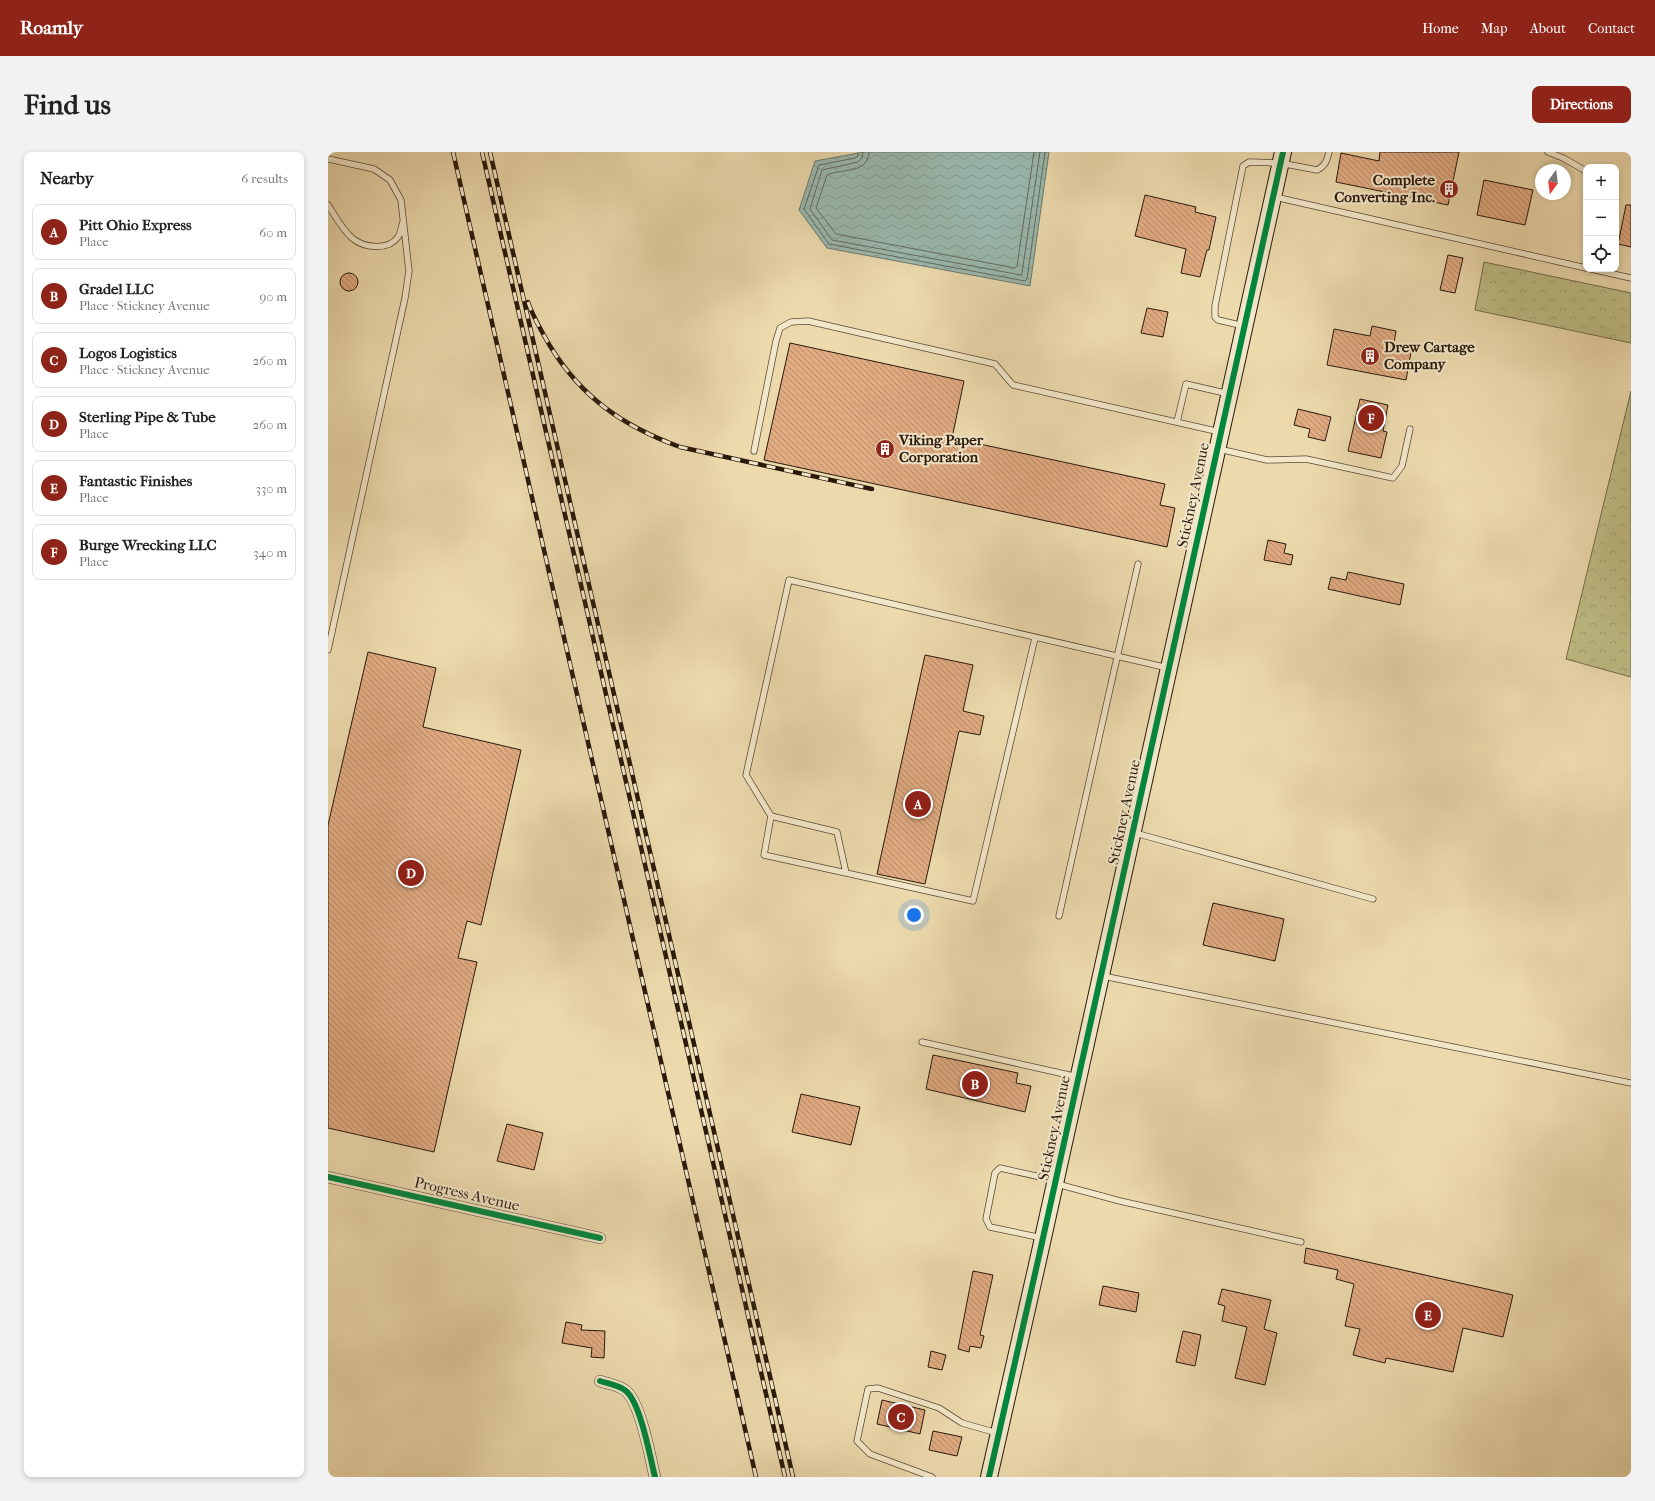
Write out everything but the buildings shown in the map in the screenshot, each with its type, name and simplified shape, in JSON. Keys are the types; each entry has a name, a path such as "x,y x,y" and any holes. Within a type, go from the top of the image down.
{"street":[{"name":"Stickney Avenue","path":"989,1477 1282,157"},
{"name":"Progress Avenue","path":"328,1177 600,1238"},
{"path":"600,1381 619,1387 627,1392 635,1403 644,1430 655,1477"}],"lane":[{"path":"1244,326 1218,320 1215,317 1243,166 1249,162 1282,157 1317,170 1323,167 1329,152"},
{"path":"1548,152 1563,158 1583,169"},
{"path":"328,159 374,169 390,180 401,200 409,271 405,298 328,650"},
{"path":"1273,196 1583,267"},
{"path":"328,205 345,230 354,239 365,244 376,246 385,246 392,243 398,236 404,218"},
{"path":"1604,272 1631,278"},
{"path":"754,451 776,341 780,328 791,322 808,321 995,364 1013,385 1221,432"},
{"path":"1178,422 1186,384 1229,394"},
{"path":"1217,449 1267,460 1306,459 1393,478 1402,466 1410,430"},
{"path":"1059,916 1138,564"},
{"path":"1035,638 973,901 764,855 771,816 746,775 789,580 1168,668"},
{"path":"771,816 837,832 846,873"},
{"path":"1132,832 1373,899"},
{"path":"1101,976 1631,1083"},
{"path":"922,1042 1078,1077"},
{"path":"1043,1238 990,1228 986,1219 995,1173 1000,1168 1120,1201 1301,1242"},
{"path":"932,1477 870,1454 857,1441 868,1389 878,1388 939,1408 962,1423 999,1434"}],"green space":[{"path":"1484,262 1631,293 1631,343 1475,310"},
{"path":"1631,391 1631,677 1566,659"}],"water":[{"path":"864,152 1049,152 1030,286 827,248 799,210 815,161"}],"railway":[{"path":"453,152 756,1477"},
{"path":"482,152 785,1477"},
{"path":"490,152 793,1477"},
{"path":"528,302 535,319 550,346 576,381 606,408 622,420 640,430 680,447 872,489"}],"cycle path":[{"path":"989,1477 1283,152"},
{"path":"328,1177 600,1238"},
{"path":"600,1381 620,1387 626,1391 631,1398 636,1407 644,1431 655,1477"}],"place":[{"name":"Complete Converting Inc.","path":"1449,189"},
{"name":"Drew Cartage Company","path":"1370,356"},
{"name":"Burge Wrecking LLC","path":"1371,418"},
{"name":"Viking Paper Corporation","path":"885,449"},
{"name":"Pitt Ohio Express","path":"918,804"},
{"name":"Sterling Pipe & Tube","path":"411,873"},
{"name":"Gradel LLC","path":"975,1084"},
{"name":"Fantastic Finishes","path":"1428,1315"},
{"name":"Logos Logistics","path":"901,1417"}]}
